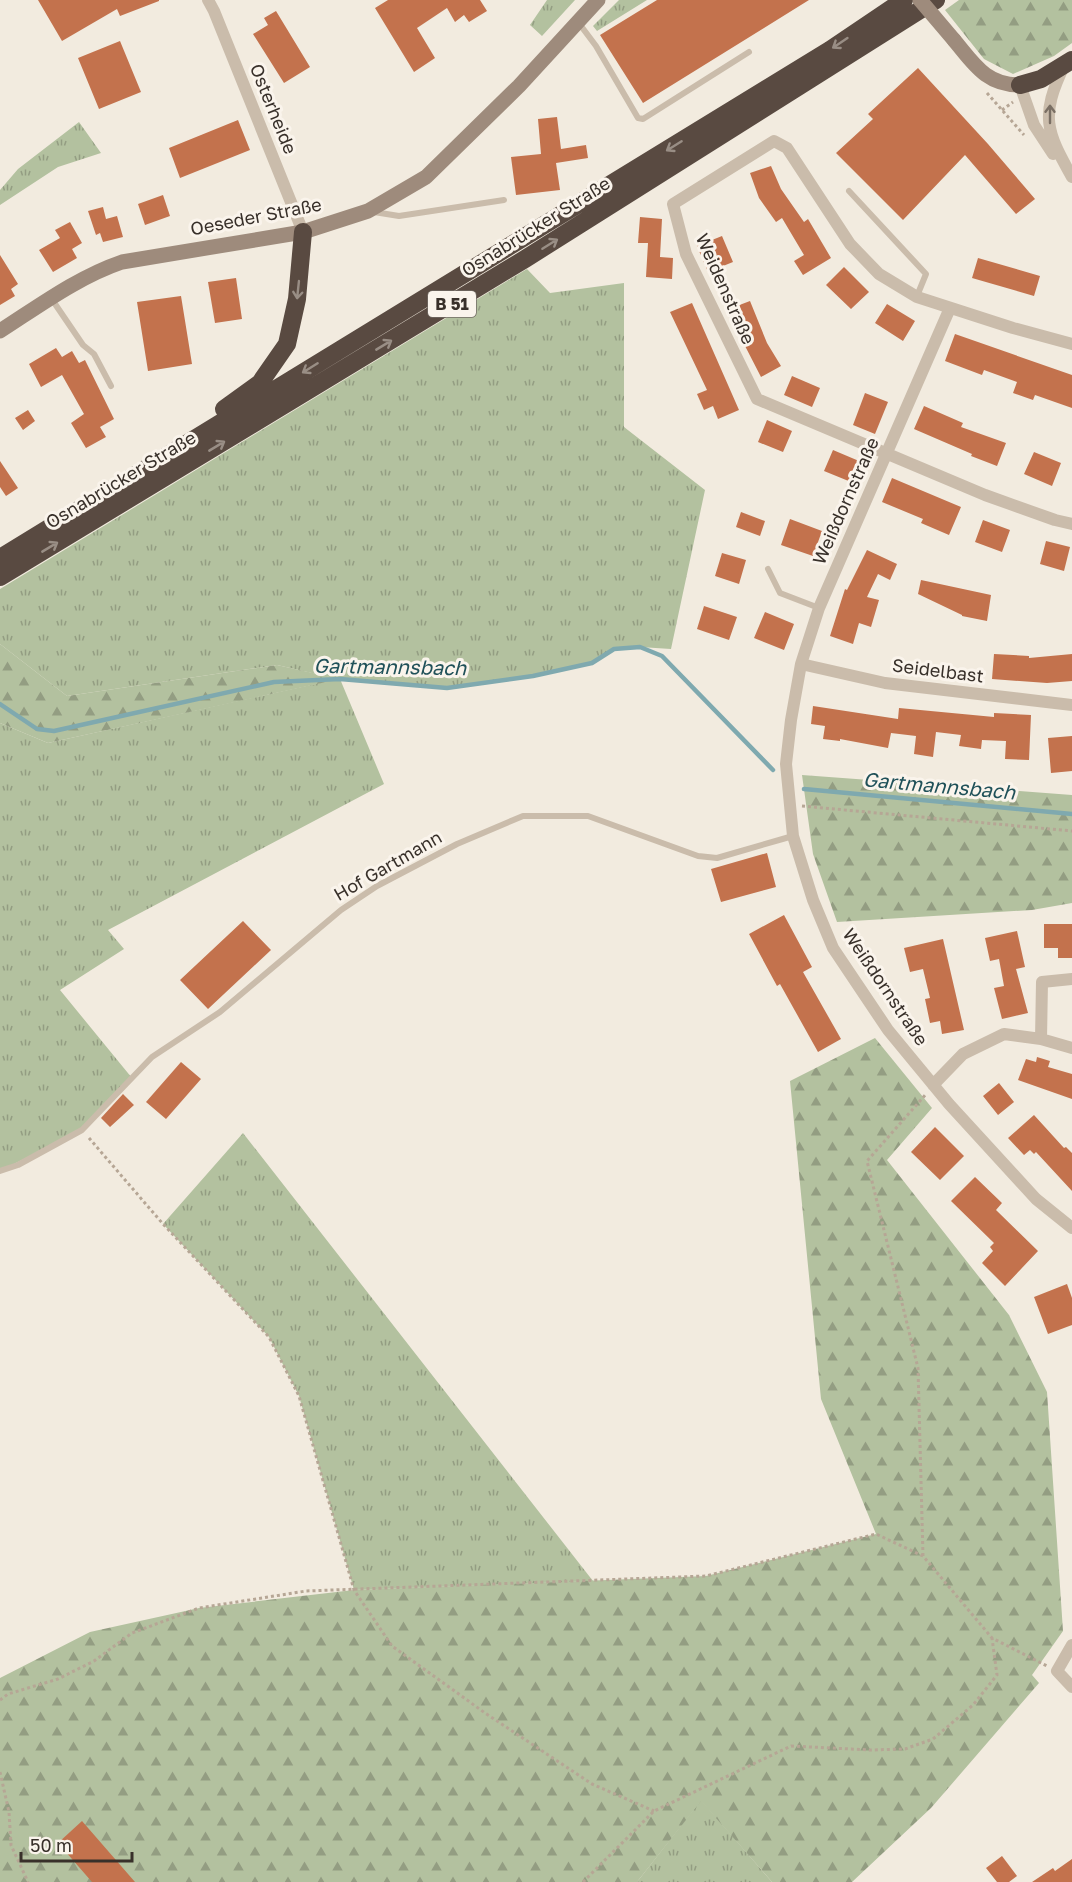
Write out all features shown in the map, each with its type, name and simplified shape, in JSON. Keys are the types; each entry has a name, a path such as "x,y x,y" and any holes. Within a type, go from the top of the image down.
{"highway":[{"name":"Osnabrücker Straße","path":"0,558 810,62 904,0"},
{"name":"Osnabrücker Straße","path":"0,577 525,259 936,0"},
{"path":"1020,85 1041,79 1068,63"},
{"path":"114,489 260,383 287,344 297,299 303,232"}],"street":[{"name":"Oeseder Straße","path":"0,331 51,298 105,268 122,262 303,232 368,211 426,177 519,86 598,0"},
{"path":"921,0 977,68 988,78 1005,85 1020,85 1034,125 1048,148 1072,178"},
{"name":"Osterheide","path":"212,1 303,232"},
{"path":"1068,63 1053,89 1048,115 1054,145 1072,178"},
{"name":"Weidenstraße","path":"1072,344 916,297 879,274 850,244 787,148 774,141 673,204 686,254 757,399 985,495 1072,524"},
{"name":"Weißdornstraße","path":"950,308 819,608 801,664 790,720 786,764 793,836 813,900 833,948 888,1030 933,1085 1036,1199 1072,1228"},
{"name":"Seidelbast","path":"801,664 885,683 1072,705"},
{"path":"1041,1039 1042,982 1072,979"},
{"path":"933,1085 963,1053 1004,1034 1041,1039 1072,1048"},
{"path":"1072,1645 1056,1671 1072,1687"}],"lane":[{"path":"578,22 596,46 638,118 643,119 749,52"},
{"path":"849,191 926,274 916,297"},
{"path":"368,211 399,216 504,200"},
{"path":"51,298 83,345 94,354 111,386"},
{"path":"768,569 780,593 819,608"},
{"name":"Hof Gartmann","path":"0,1171 18,1165 82,1130 152,1057 220,1012 341,910 377,886 468,839 523,816 588,816 698,856 717,858 793,836"}],"path":[{"path":"982,86 1023,135 1048,148"},
{"path":"789,805 1072,831"},
{"path":"923,1556 918,1368 867,1161 933,1085"},
{"path":"82,1130 163,1224 269,1337 299,1395 354,1590 392,1646 485,1713 592,1784 654,1811"},
{"path":"0,1700 8,1694 58,1679 94,1661 132,1633 199,1608 306,1591 706,1576 876,1534 923,1556 992,1638 1056,1671"},
{"path":"584,1882 654,1811 791,1746 871,1750 905,1749 933,1739 973,1705 997,1675 992,1638"},
{"path":"0,1772 11,1845 28,1882"}],"green space":[{"path":"547,0 575,0 542,36 530,25"},
{"path":"619,0 647,0 597,31 593,26"},
{"path":"959,0 1072,0 1072,43 1054,56 1013,74 984,59 945,10"},
{"path":"79,122 101,153 58,167 0,205 0,190 18,169"},
{"path":"527,269 550,293 624,283 624,427 705,490 671,649 640,647 614,649 592,663 533,676 447,688 340,679 384,784 108,930 124,949 60,990 132,1078 82,1130 0,1171 0,723 48,743 338,679 277,665 67,696 0,644 0,589"},
{"path":"0,644 67,696 277,665 340,679 48,743 0,723"},
{"path":"802,775 1072,795 1072,903 1032,910 837,922 813,854"},
{"path":"875,1038 932,1108 887,1160 1009,1315 1047,1392 1063,1631 1032,1675 1039,1683 931,1808 852,1882 772,1882 701,1801 637,1882 0,1882 0,1678 90,1632 199,1608 354,1590 706,1576 876,1534 821,1399 790,1081"},
{"path":"243,1133 593,1581 354,1590 299,1396 269,1337 163,1224"},
{"path":"701,1800 772,1882 637,1882"}],"building":[{"path":"38,0 159,1 120,16 117,9 62,41"},
{"path":"388,0 480,0 487,11 469,22 464,15 455,22 447,8 417,28 435,58 414,72 375,8"},
{"path":"657,0 809,0 643,103 600,35"},
{"path":"276,11 310,67 284,83 253,34 268,25 264,18"},
{"path":"120,41 141,92 99,109 78,58"},
{"path":"918,68 1035,199 1016,214 965,155 903,220 836,153 873,119 868,114"},
{"path":"557,117 561,149 586,145 588,158 556,163 560,190 516,195 511,157 541,154 538,119"},
{"path":"238,120 250,150 180,178 169,148"},
{"path":"771,166 781,189 804,222 808,219 831,258 803,275 794,261 804,255 782,218 776,222 759,198 750,173"},
{"path":"163,195 170,216 145,225 138,204"},
{"path":"103,207 106,219 117,216 123,237 103,242 100,233 96,235 88,211"},
{"path":"640,217 662,219 660,257 673,258 672,279 646,277 648,243 638,243"},
{"path":"70,222 82,243 72,249 77,258 53,272 39,250 60,238 55,230"},
{"path":"722,236 733,262 708,272 697,246"},
{"path":"0,255 18,284 11,289 15,296 0,305"},
{"path":"978,258 1040,276 1034,296 972,278"},
{"path":"844,267 869,292 851,309 826,285"},
{"path":"236,278 242,319 215,323 208,282"},
{"path":"181,296 192,364 148,371 137,302"},
{"path":"750,301 767,343 781,366 761,377 729,309"},
{"path":"692,303 739,410 718,419 713,406 704,410 697,394 707,390 670,312"},
{"path":"887,304 915,321 903,341 875,323"},
{"path":"955,334 1072,375 1072,408 1035,395 1033,400 1013,393 1017,382 984,370 982,375 945,361"},
{"path":"56,348 62,357 72,351 79,363 85,360 114,419 100,427 106,437 86,448 71,423 84,414 62,375 41,387 29,364"},
{"path":"792,376 820,388 812,407 784,395"},
{"path":"865,393 888,402 875,434 853,425"},
{"path":"924,406 963,423 961,427 1006,443 997,466 914,429"},
{"path":"28,410 35,421 23,430 15,418"},
{"path":"767,420 792,431 783,452 758,442"},
{"path":"833,450 859,461 851,482 824,471"},
{"path":"1034,452 1061,463 1052,486 1024,474"},
{"path":"0,461 18,488 6,496 0,487"},
{"path":"892,478 961,507 949,535 921,523 923,519 882,502"},
{"path":"741,512 765,521 760,536 736,527"},
{"path":"790,519 822,531 813,556 781,545"},
{"path":"983,520 1010,530 1002,552 975,542"},
{"path":"1046,541 1070,547 1064,571 1040,564"},
{"path":"867,550 897,564 890,580 878,574 867,597 879,600 871,627 859,623 853,644 830,636 845,589 847,590"},
{"path":"722,553 746,560 739,584 715,576"},
{"path":"921,580 991,595 987,621 962,616 918,594"},
{"path":"704,606 737,617 729,640 697,629"},
{"path":"765,612 794,624 784,650 754,638"},
{"path":"994,654 1029,656 1029,658 1072,654 1072,681 1047,683 992,679"},
{"path":"813,706 898,719 899,708 994,717 994,713 1031,715 1029,760 1005,759 1006,741 982,740 981,749 959,746 961,735 936,732 933,757 914,754 916,736 891,733 888,748 840,739 840,741 823,739 825,726 811,724"},
{"path":"1072,736 1072,771 1051,773 1048,738"},
{"path":"767,853 776,887 721,902 711,869"},
{"path":"784,915 812,967 803,972 841,1039 818,1052 780,984 777,986 749,934"},
{"path":"243,921 271,950 208,1009 180,980"},
{"path":"1044,924 1072,924 1072,958 1058,958 1058,948 1044,948"},
{"path":"1017,931 1025,967 1016,969 1028,1013 1002,1019 994,988 1004,986 999,959 990,961 985,938"},
{"path":"943,939 964,1030 942,1034 940,1021 930,1023 925,999 930,998 923,969 910,972 904,948"},
{"path":"1037,1057 1050,1061 1048,1067 1072,1074 1072,1099 1018,1080 1026,1059 1036,1062"},
{"path":"181,1062 201,1079 166,1119 146,1102"},
{"path":"999,1083 1014,1102 998,1115 983,1096"},
{"path":"123,1094 134,1105 110,1127 101,1118"},
{"path":"1034,1115 1064,1148 1066,1147 1072,1153 1072,1191 1036,1152 1034,1154 1030,1150 1024,1155 1008,1138"},
{"path":"935,1127 964,1156 940,1180 911,1152"},
{"path":"975,1177 1002,1203 996,1210 1038,1251 1005,1286 982,1263 993,1251 990,1247 994,1243 951,1201"},
{"path":"1067,1284 1072,1298 1072,1325 1048,1334 1034,1297"},
{"path":"82,1821 135,1882 92,1882 58,1843"},
{"path":"1002,1856 1017,1876 1009,1882 997,1882 986,1868"},
{"path":"1072,1859 1072,1882 1032,1882 1053,1868 1055,1871"}],"waterway":[{"name":"Gartmannsbach","path":"0,704 37,729 54,731 274,682 340,679 447,688 533,676 592,663 614,649 640,647 662,656 773,770"},
{"name":"Gartmannsbach","path":"804,789 1072,814"}]}
